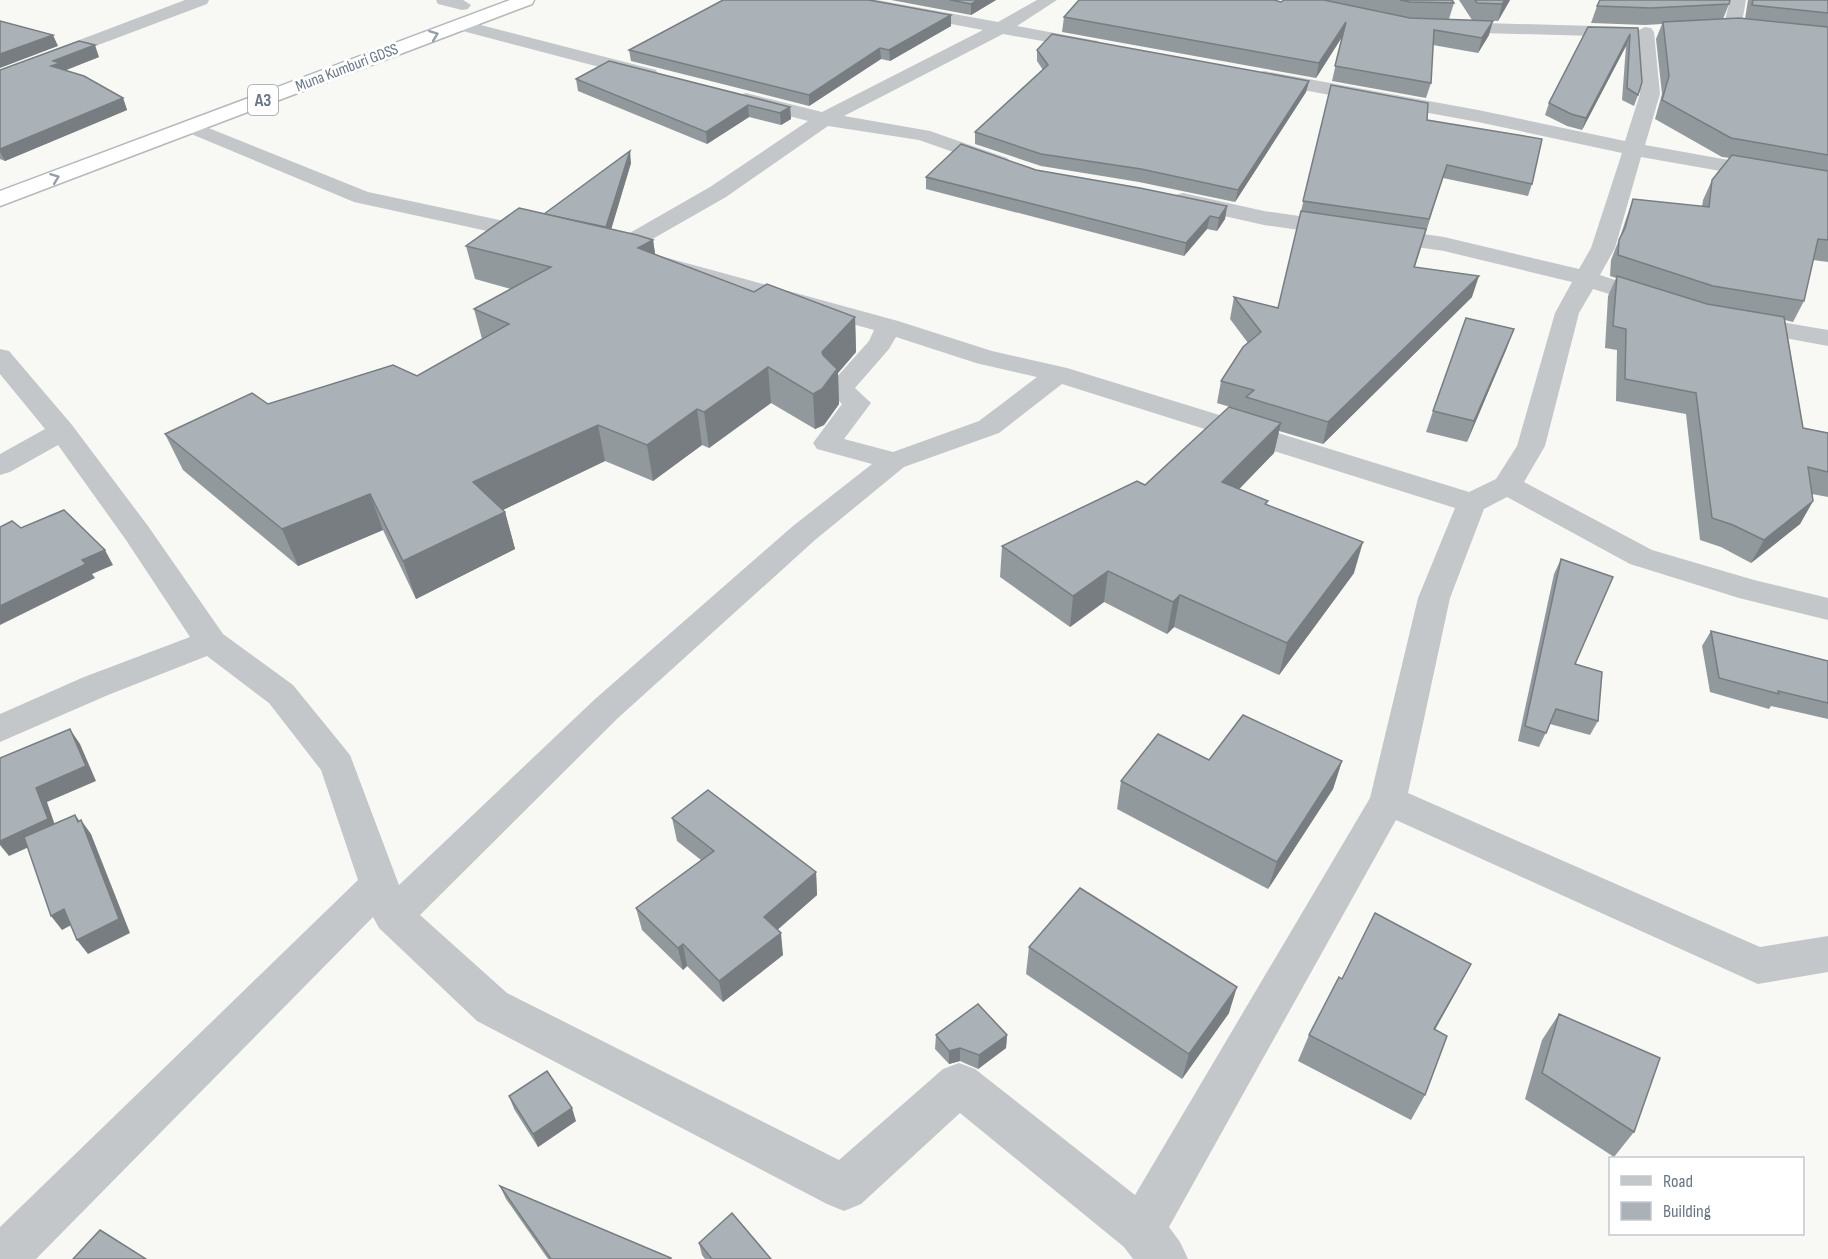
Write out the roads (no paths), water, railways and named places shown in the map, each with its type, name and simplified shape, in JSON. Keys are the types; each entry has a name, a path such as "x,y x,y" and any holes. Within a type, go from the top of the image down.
{"highway":[{"name":"Muna Kumburi GDSS","path":"0,199 526,0"},
{"name":"Muna Kumburi GDSS","path":"297,67 460,2"}],"street":[{"path":"0,76 201,0"},
{"path":"850,0 1112,49"},
{"path":"1049,0 1001,28 824,119 718,192 604,249 889,326 985,357 1058,374 1472,503"},
{"path":"1732,28 1738,0"},
{"path":"1455,9 1465,28"},
{"path":"461,25 665,78"},
{"path":"0,357 62,431 137,533 211,642 281,694 337,765 386,901 492,1007 844,1187 959,1084 1152,1244 1388,800 1434,598 1472,503 1507,485 1531,446 1567,313 1603,248 1650,94 1656,32 1430,27"},
{"path":"1711,29 1754,30"},
{"path":"1247,74 1828,184"},
{"path":"733,96 824,119 923,135 1024,171"},
{"path":"191,127 362,197 558,239"},
{"path":"1162,196 1263,218 1444,244 1585,278 1675,308"},
{"path":"1722,320 1828,338"},
{"path":"889,326 880,344 839,389 857,403 827,443 894,461"},
{"path":"2,1259 386,901 804,532 894,461 989,428 1058,374"},
{"path":"0,466 62,431"},
{"path":"1507,485 1641,557 1750,590 1828,609"},
{"path":"0,729 96,686 211,642"},
{"path":"1388,800 1758,966 1828,954"}]}
